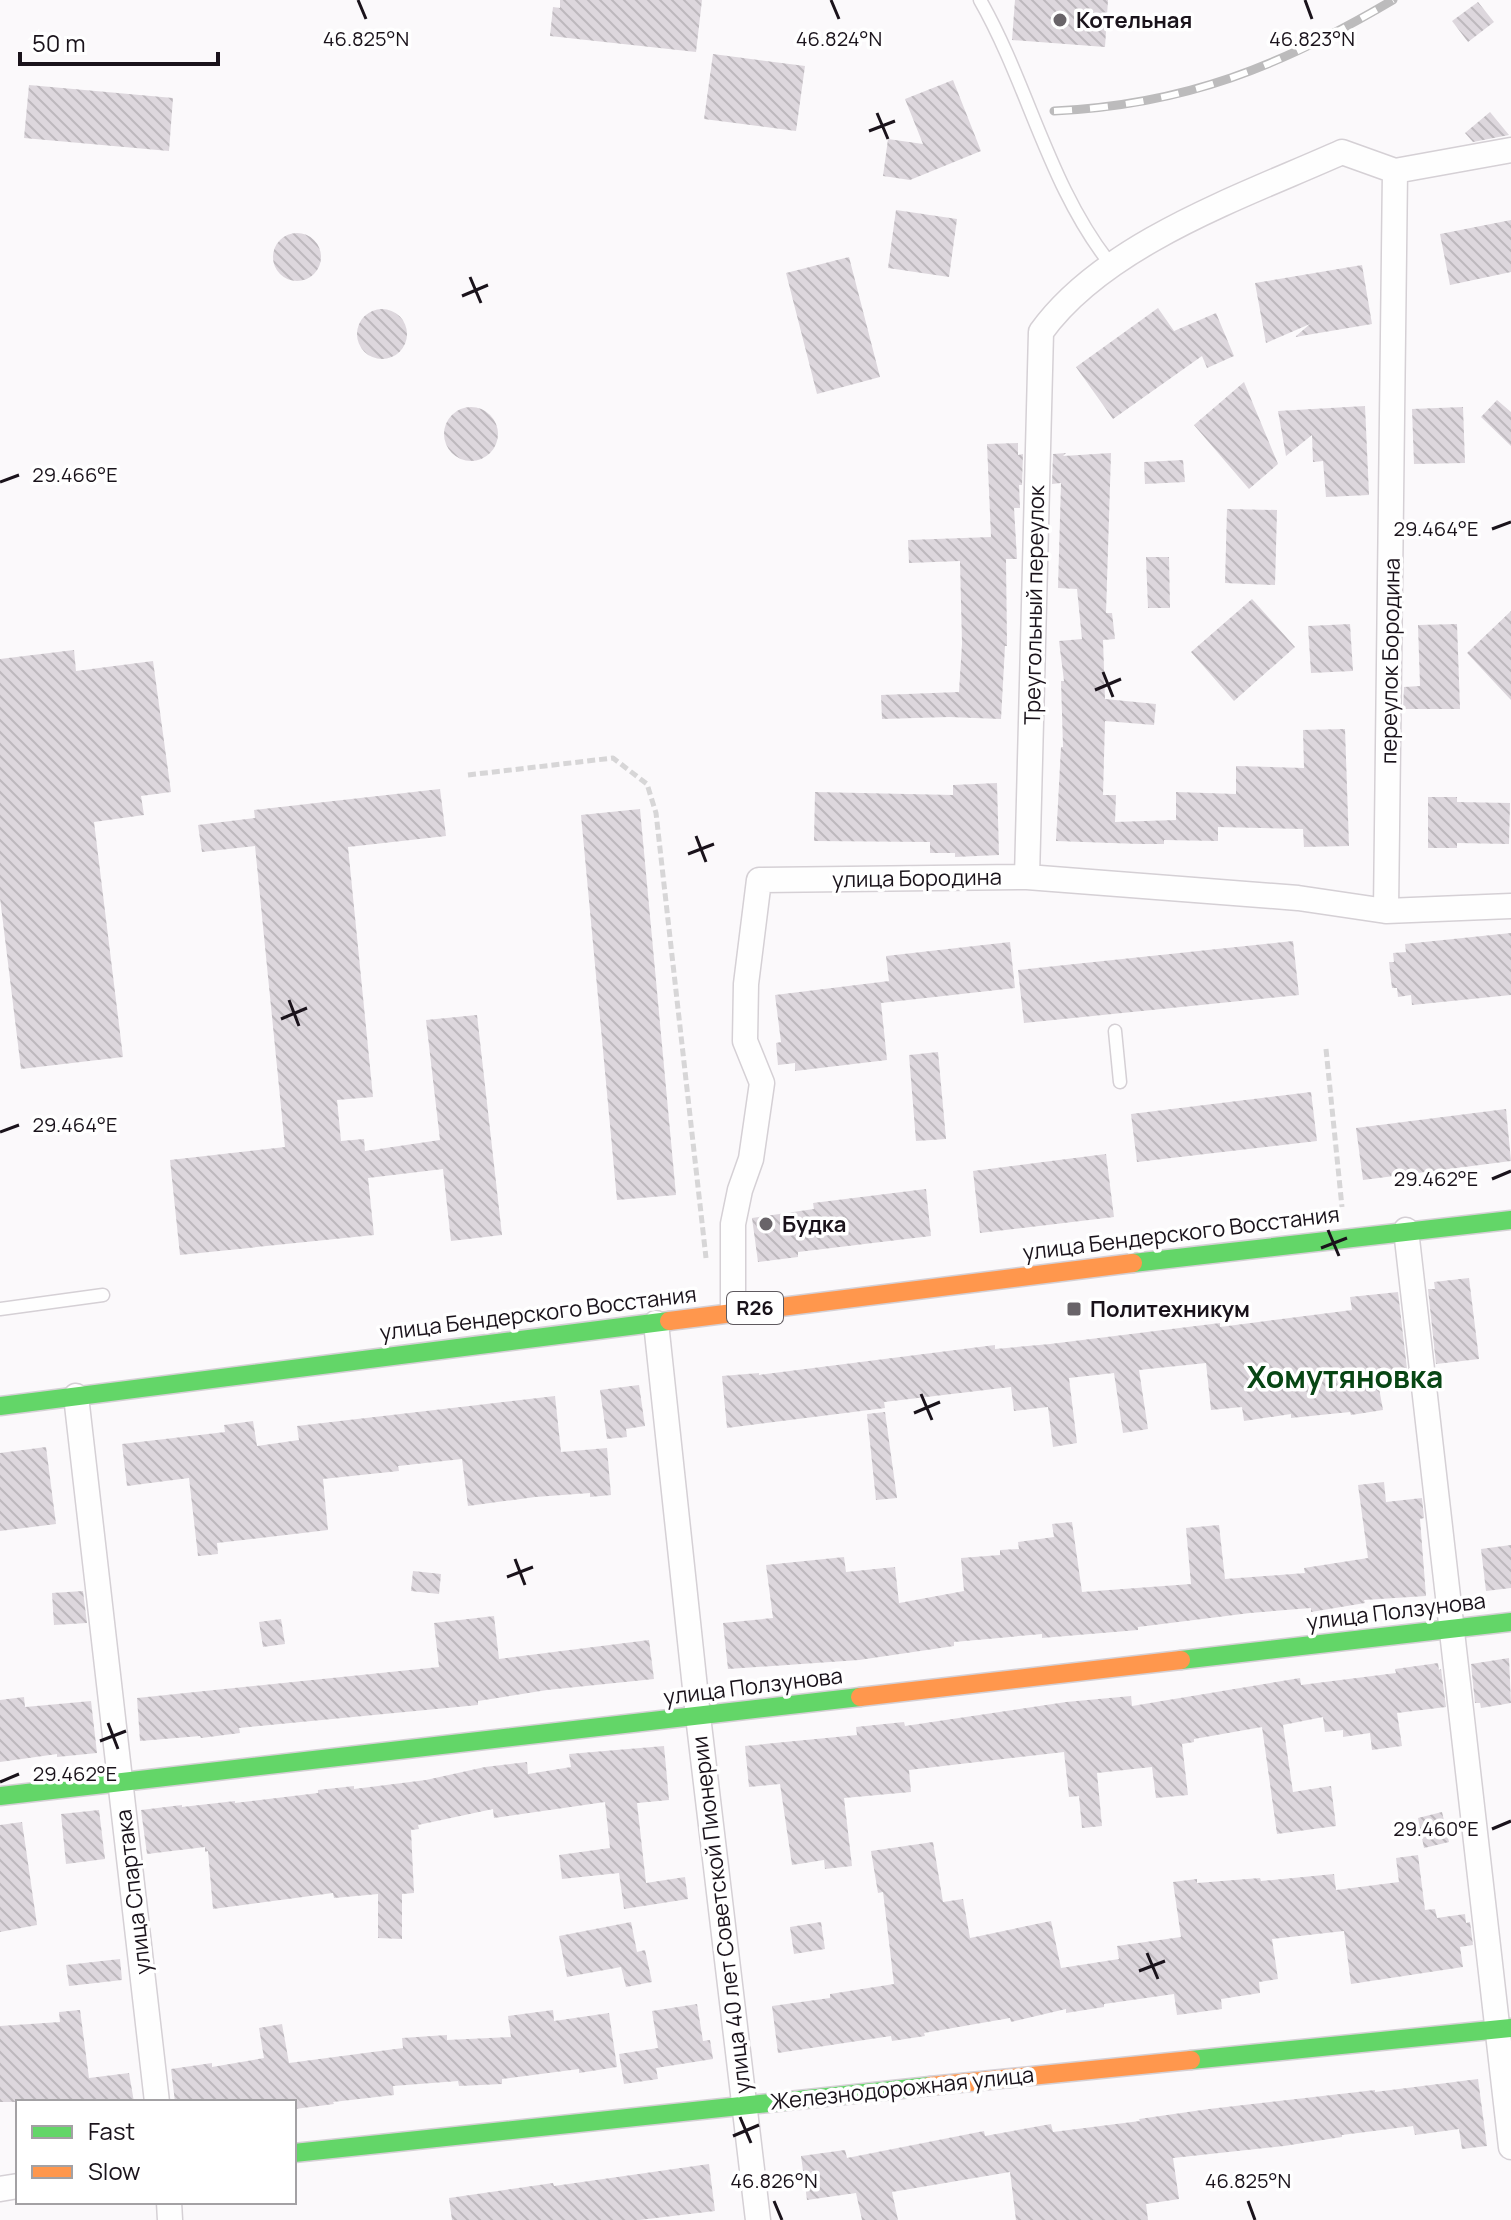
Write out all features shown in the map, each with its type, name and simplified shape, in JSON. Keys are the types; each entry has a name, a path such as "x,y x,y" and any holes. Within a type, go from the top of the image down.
{"street":[{"path":"1112,266 1165,232 1342,152 1395,171 1511,150"},
{"name":"переулок Бородина","path":"1386,911 1395,171"},
{"name":"Треугольный переулок","path":"1027,877 1041,332 1058,308 1112,266"},
{"name":"улица Бородина","path":"733,1311 733,1224 751,1159 762,1083 745,1041 746,984 759,880 1027,877 1298,898 1386,911 1511,906"},
{"name":"улица Бендерского Восстания","path":"0,1406 733,1311 1345,1237 1511,1220"},
{"path":"1406,1230 1453,1629 1505,2028 1511,2147"},
{"name":"улица 40 лет Советской Пионерии","path":"656,1323 698,1716 758,2220"},
{"name":"улица Спартака","path":"76,1396 157,2100"},
{"name":"улица Ползунова","path":"0,1796 1511,1622"},
{"name":"Железнодорожная улица","path":"296,2153 744,2104 1505,2028"}],"lane":[{"path":"980,0 1006,52 1064,189 1093,243 1112,266"},
{"path":"1115,1031 1120,1082"},
{"path":"0,1309 103,1295"}],"path":[{"path":"468,775 613,758 647,784 656,813 707,1267"},
{"path":"1326,1049 1345,1237"}],"building":[{"path":"560,0 702,0 696,52 550,36 553,7 560,8"},
{"name":"Котельная","path":"1015,0 1108,0 1105,47 1012,40"},
{"path":"1478,2 1494,22 1468,42 1452,21"},
{"path":"713,54 805,66 796,131 704,119"},
{"path":"953,80 981,151 910,180 883,176 888,139 923,144 905,99"},
{"path":"29,85 173,98 169,151 24,138"},
{"path":"1490,112 1509,135 1473,142 1465,133"},
{"path":"896,210 957,219 949,277 888,268"},
{"path":"1511,220 1511,272 1450,285 1440,234"},
{"path":"297,233 314,240 321,257 314,274 297,281 280,274 273,257 280,240"},
{"path":"849,257 880,377 817,394 786,273"},
{"path":"1362,265 1372,324 1295,337 1310,324 1266,343 1255,283"},
{"path":"1158,308 1174,331 1216,313 1234,356 1207,368 1202,356 1113,419 1076,367"},
{"path":"382,309 400,316 407,334 400,352 382,359 364,352 357,334 364,316"},
{"path":"1244,382 1278,464 1249,489 1194,425"},
{"path":"1497,400 1511,412 1511,446 1481,417"},
{"path":"1365,406 1369,495 1326,497 1323,461 1313,462 1312,435 1286,456 1278,411"},
{"path":"471,407 490,415 498,434 490,453 471,461 452,453 444,434 452,415"},
{"path":"1463,407 1465,463 1414,464 1412,409"},
{"path":"1018,443 1018,455 1023,454 1022,485 1019,485 1020,508 1014,508 1017,559 1006,559 1007,646 1001,719 882,719 881,695 959,692 962,644 960,561 909,563 908,540 991,537 987,444"},
{"path":"1066,453 1063,456 1111,453 1106,613 1112,613 1115,639 1103,640 1105,699 1156,704 1154,725 1105,721 1103,795 1116,795 1115,822 1176,820 1176,792 1236,794 1236,766 1304,768 1303,730 1345,729 1349,846 1304,847 1303,829 1218,827 1218,841 1164,840 1164,844 1140,844 1056,841 1063,747 1061,681 1064,681 1059,641 1082,639 1077,589 1058,588 1061,483 1052,484 1053,454"},
{"path":"1183,460 1185,482 1145,484 1144,462"},
{"path":"1227,509 1277,510 1275,585 1225,583"},
{"path":"1146,557 1169,557 1170,608 1148,608"},
{"path":"1252,599 1295,647 1234,701 1191,652"},
{"path":"1511,611 1511,700 1467,653"},
{"path":"1350,624 1353,671 1311,673 1308,626"},
{"path":"1457,624 1460,709 1403,709 1404,687 1420,686 1418,625"},
{"path":"74,650 76,671 153,661 171,792 141,796 144,815 94,822 123,1057 21,1069 0,898 0,659"},
{"path":"997,783 999,855 955,857 955,853 930,853 930,842 814,841 815,792 953,795 953,785"},
{"path":"440,789 446,836 348,847 373,1097 337,1100 341,1141 364,1139 365,1151 440,1140 426,1020 477,1015 502,1235 451,1241 443,1169 368,1178 374,1235 180,1255 170,1160 285,1147 255,846 202,852 198,825 255,818 254,810"},
{"path":"1428,797 1457,797 1457,802 1510,803 1509,844 1457,843 1457,848 1428,848"},
{"path":"640,809 676,1195 617,1200 581,815"},
{"path":"1511,933 1511,995 1412,1005 1411,995 1398,997 1397,988 1392,988 1389,962 1394,962 1393,953 1406,952 1405,944"},
{"path":"1293,941 1299,995 1024,1023 1018,970"},
{"path":"1010,942 1015,988 881,1003 887,1060 795,1071 795,1063 778,1065 776,1043 781,1042 775,995 889,981 886,956"},
{"path":"938,1052 946,1139 916,1141 909,1055"},
{"path":"1311,1092 1317,1141 1137,1162 1131,1114"},
{"path":"1506,1109 1511,1161 1363,1180 1356,1128"},
{"path":"1106,1154 1114,1217 980,1233 973,1171"},
{"path":"926,1189 931,1236 798,1252 798,1257 758,1262 752,1218 814,1209 813,1203"},
{"path":"1469,1278 1479,1359 1436,1364 1428,1289 1435,1289 1434,1282"},
{"path":"1398,1292 1407,1369 1376,1372 1383,1410 1291,1418 1291,1414 1244,1421 1242,1407 1211,1410 1206,1363 1139,1370 1148,1429 1123,1433 1114,1373 1069,1378 1077,1443 1053,1447 1048,1407 1014,1411 1011,1387 884,1402 885,1408 727,1428 722,1376 759,1375 995,1345 995,1349 1050,1344 1220,1323 1220,1327 1352,1310 1350,1297"},
{"path":"639,1385 645,1426 626,1429 627,1437 607,1439 600,1390"},
{"path":"555,1396 561,1452 607,1448 611,1495 590,1497 590,1493 535,1497 468,1506 462,1459 398,1466 399,1471 323,1479 328,1530 217,1543 218,1554 198,1556 189,1478 127,1486 122,1444 225,1432 224,1425 253,1421 257,1446 299,1440 297,1426"},
{"path":"885,1412 897,1498 876,1500 867,1414"},
{"path":"46,1447 56,1524 0,1531 0,1453"},
{"path":"1384,1482 1386,1502 1422,1498 1424,1518 1420,1519 1426,1596 1364,1600 1365,1603 1311,1612 1311,1608 1250,1613 1138,1627 1138,1630 954,1642 954,1646 859,1660 728,1669 723,1623 773,1618 766,1565 844,1557 846,1572 895,1567 899,1603 964,1591 961,1558 1000,1555 1000,1550 1019,1549 1018,1542 1054,1537 1052,1524 1072,1522 1082,1592 1191,1584 1186,1528 1219,1525 1225,1579 1305,1573 1304,1568 1368,1558 1358,1485"},
{"path":"1511,1545 1511,1588 1486,1591 1481,1549"},
{"path":"413,1571 441,1574 439,1594 411,1591"},
{"path":"83,1591 87,1623 54,1625 52,1593"},
{"path":"494,1616 499,1659 649,1640 654,1679 547,1690 478,1701 478,1705 239,1728 240,1733 201,1738 140,1741 137,1698 439,1667 434,1623"},
{"path":"281,1619 285,1644 263,1647 259,1622"},
{"path":"1509,1658 1511,1703 1481,1708 1480,1703 1475,1703 1471,1664"},
{"path":"1438,1663 1446,1707 1397,1713 1402,1746 1372,1750 1370,1733 1343,1737 1343,1730 1325,1732 1323,1717 1283,1725 1293,1792 1331,1786 1336,1826 1277,1834 1262,1727 1182,1744 1188,1795 1156,1798 1152,1767 1097,1773 1102,1826 1082,1828 1079,1796 1069,1797 1064,1752 909,1770 911,1792 844,1798 852,1866 825,1869 824,1860 792,1865 780,1784 749,1787 745,1746 857,1735 856,1727 904,1722 905,1726 1066,1702 1131,1696 1132,1706 1300,1678 1301,1685 1396,1673 1395,1669"},
{"path":"24,1697 25,1707 91,1701 97,1753 57,1757 57,1754 0,1762 0,1700"},
{"path":"664,1746 669,1800 637,1803 646,1883 685,1877 688,1899 624,1909 619,1873 562,1879 559,1855 610,1848 605,1802 494,1818 493,1809 418,1825 419,1829 411,1830 414,1893 402,1894 402,1939 378,1938 378,1894 334,1898 333,1893 213,1909 208,1851 205,1852 205,1847 147,1854 141,1810 235,1803 354,1786 354,1789 527,1762 528,1774 571,1767 569,1754"},
{"path":"99,1810 105,1859 66,1864 61,1814"},
{"path":"1442,1812 1449,1842 1424,1848 1418,1818"},
{"path":"22,1822 37,1925 0,1932 0,1825"},
{"path":"933,1842 943,1902 963,1899 970,1938 1051,1921 1061,1968 1119,1959 1117,1946 1181,1937 1173,1882 1260,1878 1261,1881 1334,1874 1336,1890 1399,1882 1396,1858 1418,1855 1425,1910 1435,1909 1437,1918 1465,1914 1466,1923 1470,1922 1473,1945 1460,1947 1463,1967 1351,1984 1344,1931 1272,1939 1278,1979 1259,1982 1260,1993 1221,1999 1222,2009 1177,2015 1174,1994 1066,2013 1066,2009 1011,2022 1010,2018 892,2041 891,2036 778,2053 772,2006 830,1998 830,1994 894,1984 883,1892 878,1893 871,1851"},
{"path":"631,1922 637,1952 645,1950 652,1982 626,1987 621,1967 567,1977 559,1936"},
{"path":"821,1922 825,1949 794,1954 790,1927"},
{"path":"120,1959 122,1980 69,1986 66,1965"},
{"path":"697,2004 703,2041 710,2040 713,2059 656,2068 658,2079 624,2084 619,2054 658,2048 652,2011"},
{"path":"80,2010 89,2078 129,2073 134,2100 0,2102 0,2026 60,2022 59,2012"},
{"path":"553,2010 554,2021 609,2013 617,2067 502,2079 502,2084 459,2086 458,2081 393,2086 394,2095 296,2109 296,2100 175,2100 171,2069 212,2063 212,2067 264,2058 259,2028 282,2024 289,2063 403,2048 402,2038 447,2035 447,2040 511,2037 508,2016"},
{"path":"1478,2079 1487,2146 1462,2149 1459,2129 1415,2135 1413,2126 1284,2146 1173,2158 1179,2199 1146,2204 1148,2220 1016,2220 1010,2172 892,2192 898,2220 862,2220 856,2193 807,2200 801,2156 845,2150 847,2158 984,2131 985,2136 1051,2124 1053,2132 1209,2109"},
{"path":"709,2164 715,2211 639,2220 452,2220 449,2198"}],"railway":[{"path":"1054,111 1146,100 1231,78 1311,44 1393,0"}],"traffic: fast":[{"path":"1133,1263 1511,1220"},
{"path":"0,1406 669,1321"},
{"path":"1181,1660 1511,1622"},
{"path":"0,1796 860,1697"},
{"path":"1191,2060 1511,2028"},
{"path":"296,2153 930,2086"}],"traffic: slow":[{"path":"669,1321 1133,1263"},
{"path":"860,1697 1181,1660"},
{"path":"930,2086 1191,2060"}],"place":[{"name":"Котельная","path":"1060,20"},
{"name":"Будка","path":"766,1224"},
{"name":"Политехникум","path":"1074,1309"}],"district":[{"name":"Хомутяновка","path":"1345,1378"}]}
